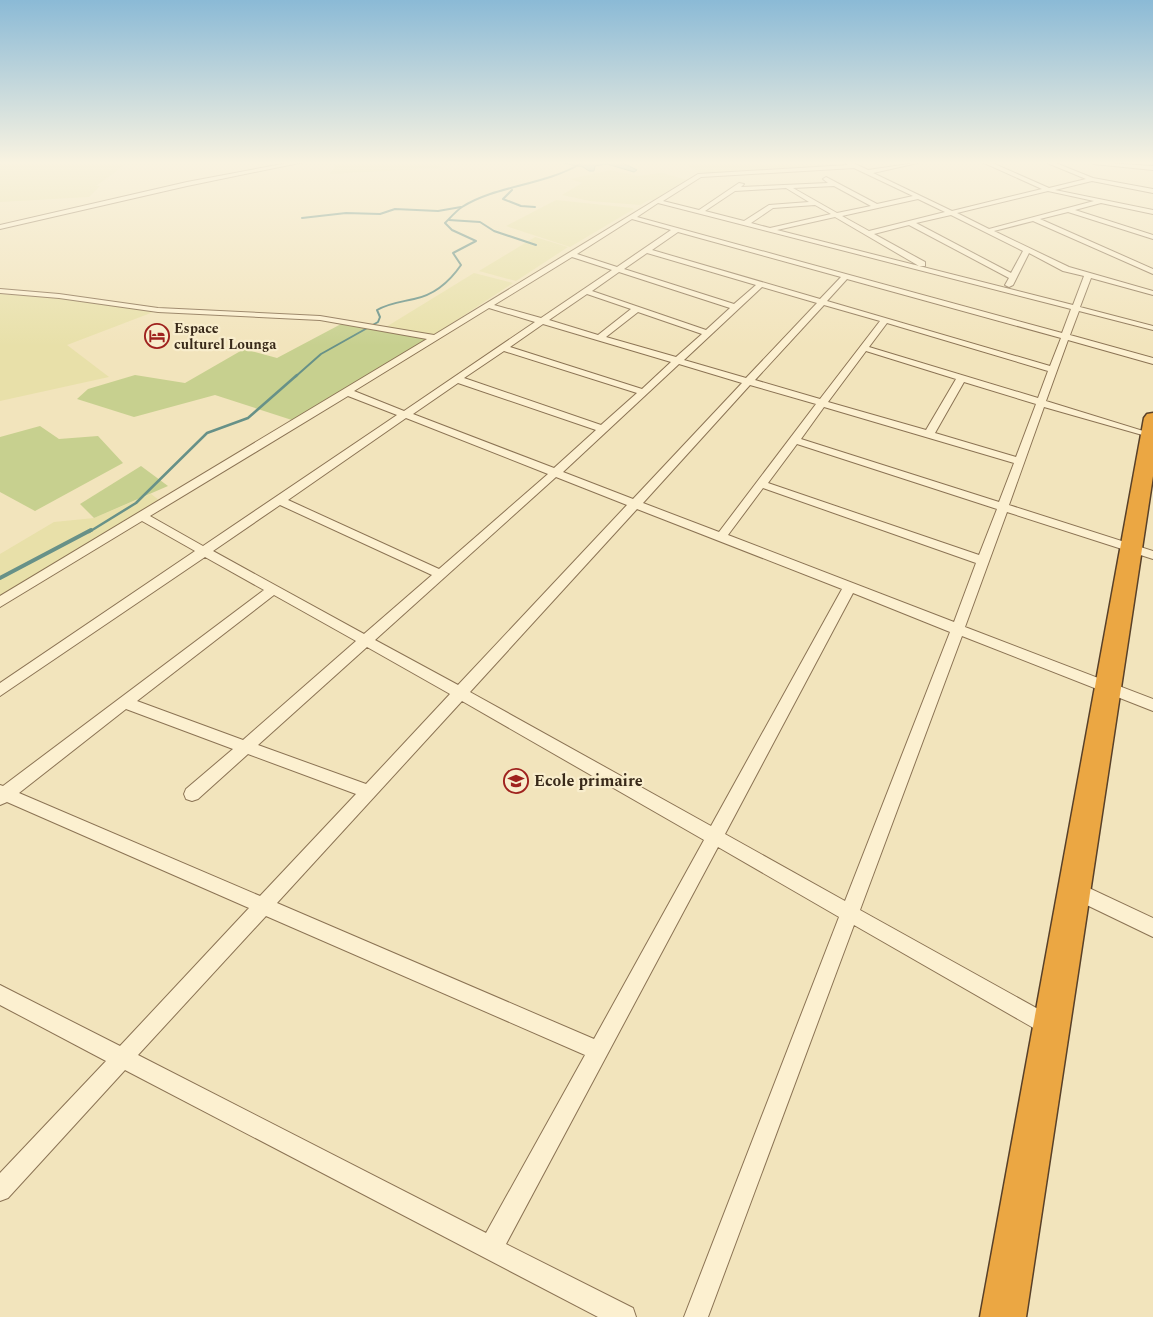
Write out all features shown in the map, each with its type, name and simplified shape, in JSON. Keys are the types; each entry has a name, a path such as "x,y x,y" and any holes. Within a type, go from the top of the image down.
{"highway":[{"path":"1003,1317 1109,688 1142,551 1151,433"}],"street":[{"path":"0,227 15,223"},
{"path":"0,602 436,338 620,223"},
{"path":"653,223 1153,361"},
{"path":"769,230 798,223"},
{"path":"851,223 938,273"},
{"path":"868,233 908,223"},
{"path":"911,223 1013,277"},
{"path":"973,223 1066,269 1153,293"},
{"path":"988,231 1017,223"},
{"path":"1044,223 1153,272"},
{"path":"1110,223 1153,237"},
{"path":"745,224 1153,328"},
{"path":"0,690 676,230"},
{"path":"773,239 780,233"},
{"path":"759,252 766,246"},
{"path":"646,250 1053,370"},
{"path":"1006,290 1027,250"},
{"path":"570,254 735,308"},
{"path":"696,1317 958,629 1088,275"},
{"path":"0,1190 846,276"},
{"path":"192,794 555,473 761,284"},
{"path":"0,291 59,296 158,310 320,318 436,338"},
{"path":"585,291 708,333"},
{"path":"487,305 1020,461"},
{"path":"599,338 637,309"},
{"path":"721,537 885,320"},
{"path":"502,348 644,392"},
{"path":"864,348 1041,402 1151,433"},
{"path":"929,434 960,378"},
{"path":"457,379 603,429"},
{"path":"347,392 1153,705"},
{"path":"795,440 1142,551"},
{"path":"761,484 983,561"},
{"path":"279,500 440,574"},
{"path":"141,516 460,693 1052,1028"},
{"path":"491,1248 850,587"},
{"path":"273,589 2,795 598,1051"},
{"path":"125,702 369,792"},
{"path":"1074,890 1153,928"},
{"path":"0,995 624,1317"}],"shaded area":[{"path":"511,223 610,223 570,247 506,226"},
{"path":"535,237 568,247 516,281 479,271"},
{"path":"474,273 513,283 434,335 386,327"},
{"path":"0,294 56,298 156,311 67,345 109,377 0,401"},
{"path":"151,494 163,503 0,602 0,554 54,522 94,518"}],"green space":[{"path":"343,323 436,338 298,422 215,395 134,417 77,399 88,389 135,375 185,383 244,349 277,358"},
{"path":"40,426 59,439 98,436 123,463 35,511 0,492 0,437"},
{"path":"141,466 168,486 94,518 80,504"}],"waterway":[{"path":"295,377 321,354 378,322 380,317 377,310 435,291 452,276 461,265 453,253 476,241 452,230 445,223"},
{"path":"482,223 494,231 536,245"},
{"path":"89,532 136,503 207,433 248,418 297,375"},
{"path":"0,578 91,530"}],"place":[{"name":"Espace culturel Lounga","path":"157,336"},
{"name":"Ecole primaire","path":"516,781"}]}
